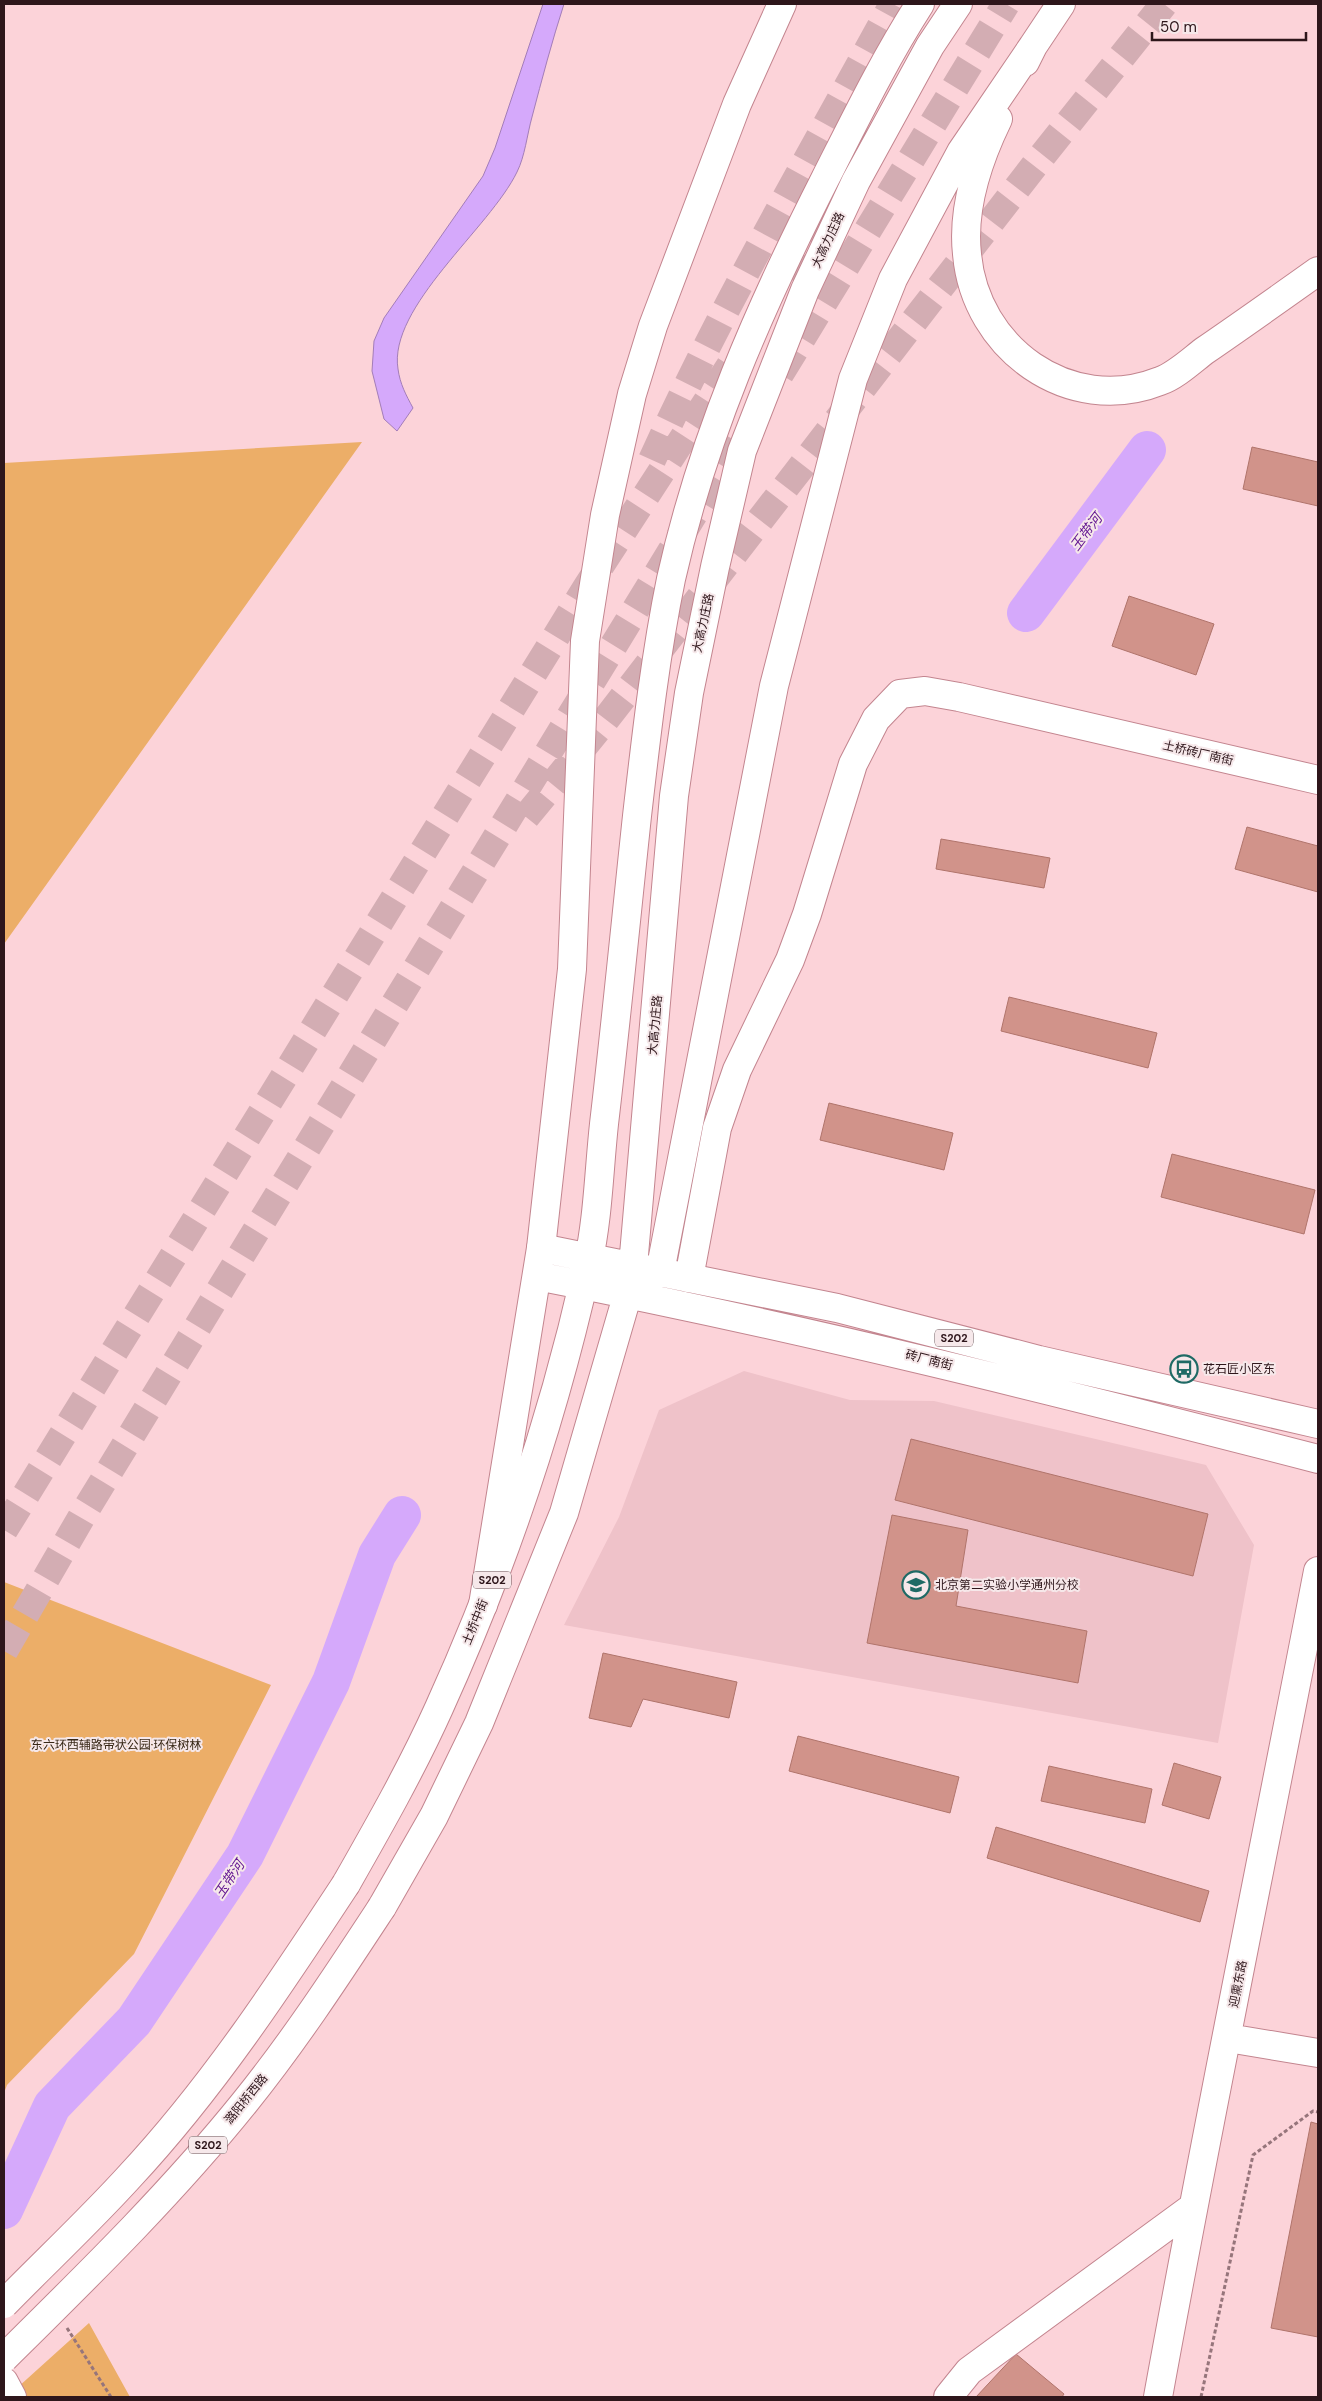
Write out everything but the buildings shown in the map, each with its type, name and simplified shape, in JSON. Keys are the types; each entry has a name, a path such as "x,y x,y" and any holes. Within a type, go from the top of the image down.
{"main road":[{"path":"482,1605 541,1248 572,969 585,641 605,515 632,394 653,326 736,104 782,4"},
{"path":"590,1258 637,822 656,671 671,581 694,488 721,407 776,275 860,109 920,4"},
{"name":"大高力庄路","path":"628,1293 633,1266 674,796 689,693 715,567 742,451 805,290 856,181 930,46 958,4"},
{"path":"628,1293 660,1272 774,686 853,379 893,279 961,152 1061,4"},
{"path":"1033,46 988,139 973,188 966,223 966,255 976,294 993,326 1013,351 1040,373 1060,383 1089,389 1124,390 1161,381 1318,271"},
{"name":"土桥砖厂南街","path":"689,1278 717,1128 738,1070 790,960 807,914 853,764 876,719 900,694 925,691 1318,780"},
{"name":"S202","path":"541,1248 837,1308 1040,1360 1318,1424"},
{"name":"土桥中街","path":"4,2304 130,2177 213,2078 275,1992 346,1884 394,1800 439,1708 482,1605 531,1475 551,1410 590,1258"},
{"name":"砖厂南街","path":"537,1276 628,1293 895,1352 1318,1458"},
{"name":"潞阳桥西路","path":"4,2358 161,2200 245,2102 312,2013 382,1907 434,1816 478,1723 564,1513 628,1293"},
{"name":"迎熏东路","path":"1158,2397 1193,2207 1228,2038 1318,1571"},
{"path":"1228,2038 1318,2053"},
{"path":"948,2397 969,2371 1193,2207"},
{"path":"4,2288 26,2264"},
{"path":"4,2382 12,2397"}],"path":[{"path":"1201,2397 1253,2155 1313,2111 1318,2112"}],"shaded area":[{"path":"543,4 564,4 543,74 522,159 504,194 424,294 409,320 399,345 398,369 402,385 413,408 397,431 384,419 372,371 374,341 384,318 483,176 495,148"},
{"name":"北京第二实验小学通州分校","path":"744,1371 850,1400 934,1401 1206,1465 1254,1545 1218,1743 564,1625 619,1517 659,1410"}],"green space":[{"path":"362,442 4,944 4,463"},
{"name":"东六环西辅路带状公园·环保树林","path":"4,1582 271,1685 134,1954 7,2085 4,2093"},
{"path":"89,2323 130,2397 7,2397"}],"waterway":[{"name":"玉带河","path":"1026,613 1147,450"},
{"name":"玉带河","path":"4,2210 52,2106 134,2021 245,1855 331,1682 377,1555 402,1515"}],"tunnel":[{"path":"652,460 708,344 768,230 893,4"},
{"path":"780,374 1006,4"},
{"path":"526,817 603,723 1038,161 1164,4"},
{"path":"787,277 839,196"},
{"path":"4,1530 586,588 735,358"},
{"path":"4,1651 85,1511 744,432"}],"place":[{"name":"花石匠小区东","path":"1184,1369"},
{"name":"北京第二实验小学通州分校","path":"916,1585"}]}
